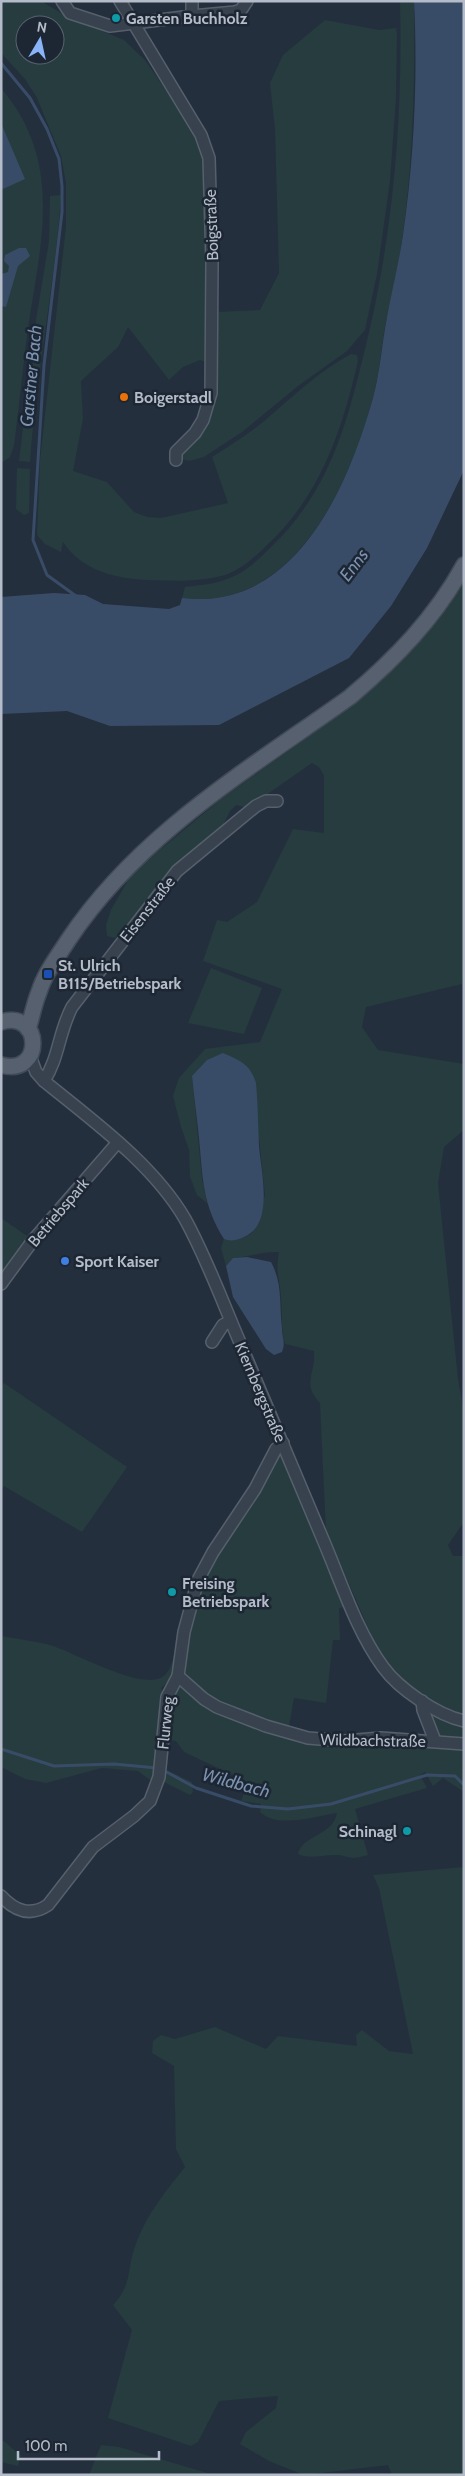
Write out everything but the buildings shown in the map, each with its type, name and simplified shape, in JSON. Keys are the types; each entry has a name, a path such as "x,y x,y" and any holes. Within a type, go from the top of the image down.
{"main road":[{"path":"7,1068 30,1056 33,1039 28,1029 39,991 78,926 96,902 136,858 187,814 350,697 374,677 402,651 426,622 442,601 464,565"},
{"path":"28,1029 5,1021 39,991"}],"street":[{"path":"62,1 70,13 99,24 117,26 235,12 241,10 247,1"},
{"name":"Boigstraße","path":"120,1 132,24 201,135 209,158 212,263 211,393 203,420 195,433 176,452 176,460"},
{"path":"192,1 192,16"},
{"name":"Eisenstraße","path":"44,1081 54,1066 63,1024 72,1007 162,888 190,859 247,813 262,803 277,801"},
{"name":"Kiernbergstraße","path":"30,1056 36,1072 44,1081 118,1142 163,1188 184,1218 374,1654 393,1680 422,1701 464,1721"},
{"path":"7,1068 36,1072"},
{"name":"Betriebspark","path":"1,1284 34,1239 118,1142"},
{"path":"212,1342 223,1325 230,1320"},
{"name":"Flurweg","path":"1,1896 14,1907 23,1911 39,1911 48,1905 93,1847 143,1809 150,1801 158,1778 161,1761 168,1690 178,1676 184,1632 198,1580 213,1552 255,1489 276,1448 283,1443"},
{"name":"Wildbachstraße","path":"178,1676 204,1699 217,1707 266,1726 308,1738 345,1741 381,1738 464,1744"},
{"path":"422,1701 423,1710 436,1741"}],"green space":[{"path":"1,1 41,1 64,15 15,15 15,65 65,65 65,15 124,40 145,60 186,119 200,141 205,161 208,363 200,360 183,367 169,380 128,327 118,347 81,381 83,419 73,471 107,482 134,512 147,517 161,518 228,503 212,457 257,427 327,369 351,354 357,355 358,361 344,413 326,462 314,485 284,528 261,551 231,573 207,579 168,581 125,578 90,567 71,552 63,542 61,552 45,544 37,535 40,460 66,226 66,183 61,156 37,98 25,79 1,53"},
{"path":"400,1 414,1 414,95 406,206 401,246 377,380 373,398 349,468 332,504 310,536 285,564 256,585 221,597 182,598 185,587 215,583 238,574 253,564 271,547 291,526 307,504 321,481 342,433 374,310 389,222 398,134 401,46"},
{"path":"325,20 379,30 396,28 397,34 396,98 390,181 377,274 365,330 347,351 298,386 242,432 204,457 189,461 180,459 179,450 203,423 216,312 260,310 279,273 275,129 270,83 283,55"},
{"path":"1,88 21,116 34,145 41,174 43,204 42,234 28,328 14,446 10,457 1,463"},
{"path":"61,195 30,462 19,461 36,320 49,241 50,196"},
{"path":"17,468 30,469 29,513 24,515 16,509"},
{"path":"464,582 464,966 462,984 366,1007 362,1027 378,1050 464,1064 464,1130 444,1147 438,1183 458,1379 464,1412 464,1522 448,1545 453,1556 464,1556 464,1718 421,1695 405,1684 390,1668 372,1637 335,1556 326,1533 320,1403 314,1396 310,1384 314,1351 285,1344 278,1271 279,1252 267,1252 233,1258 226,1266 221,1248 224,1239 235,1240 252,1233 265,1195 259,1138 192,1076 202,1179 207,1203 197,1195 190,1177 189,1150 173,1096 179,1078 205,1049 260,1042 282,989 203,961 217,920 227,922 257,902 293,829 324,833 324,776 319,767 312,763 256,802 244,807 236,805 230,811 224,823 123,932 114,938 107,936 106,925 111,910 132,873 220,800 334,718 380,680 409,651 447,607"},
{"path":"211,968 262,988 244,1034 188,1023"},
{"path":"1,1218 30,1238 1,1276"},
{"path":"4,1383 127,1467 82,1532 4,1486 1,1490 1,1387"},
{"path":"279,1453 283,1454 348,1607 339,1608 340,1640 333,1640 326,1703 294,1698 287,1738 432,1744 412,1699 464,1723 464,1792 443,1778 433,1786 425,1772 420,1775 427,1788 355,1809 368,1855 362,1857 353,1858 332,1855 307,1857 298,1854 305,1843 330,1826 337,1813 286,1821 267,1817 260,1812 261,1804 241,1801 248,1782 184,1752 176,1741 165,1740 173,1690 179,1687 187,1689 190,1682 186,1674 185,1650 205,1573"},
{"path":"181,1624 179,1650 175,1668 167,1683 161,1688 164,1694 153,1782 138,1771 102,1768 46,1783 25,1779 1,1767 1,1636 50,1645 127,1676 156,1679 165,1675 171,1665"},
{"path":"162,1768 192,1782 193,1792 190,1795 164,1782"},
{"path":"464,1867 464,2475 392,2475 388,2465 304,2475 269,2461 240,2444 246,2432 276,2408 278,2396 219,2401 198,2442 191,2446 108,2418 132,2330 113,2305 120,2297 127,2282 134,2250 141,2230 158,2202 185,2167 176,2149 174,2066 152,2053 153,2041 161,2035 175,2039 215,2027 266,2049 278,2036 357,2046 356,2035 362,2030 389,2051 413,2054 379,1888 373,1875"},
{"path":"1,2440 21,2455 18,2466 1,2462"},
{"path":"101,2445 119,2447 214,2475 89,2475"}],"water":[{"name":"Enns","path":"414,1 464,1 464,470 427,548 391,606 349,658 219,725 110,726 67,711 1,714 1,597 54,593 85,595 103,604 169,609 180,605 182,598 222,597 256,585 286,564 310,537 331,504 348,469 373,398 401,245 410,177 414,118 416,59"},
{"path":"1,123 25,179 3,189 1,185"},
{"path":"19,248 26,248 30,256 18,266 6,307 1,306 1,274 8,272 9,266 4,261 5,255"},
{"path":"223,1053 235,1058 248,1067 256,1083 264,1195 260,1220 255,1229 246,1236 233,1240 224,1239 207,1202 192,1076 207,1060"},
{"path":"247,1257 271,1262 275,1270 280,1295 284,1345 282,1352 274,1355 266,1349 233,1297 226,1266 233,1258"}],"waterway":[{"name":"Garstner Bach","path":"1,63 30,98 47,129 59,159 62,212 44,365 33,540 47,575 76,596"},
{"name":"Wildbach","path":"1,1749 54,1766 114,1764 157,1768"},
{"name":"Wildbach","path":"163,1770 196,1788 251,1806 288,1809 331,1804 427,1775 455,1776 464,1785"}],"place":[{"name":"Garsten Buchholz","path":"116,18"},
{"name":"Boigerstadl","path":"124,397"},
{"name":"St. Ulrich B115/Betriebspark","path":"48,974"},
{"name":"Sport Kaiser","path":"65,1261"},
{"name":"Freising Betriebspark","path":"172,1592"},
{"name":"Schinagl","path":"407,1831"}]}
